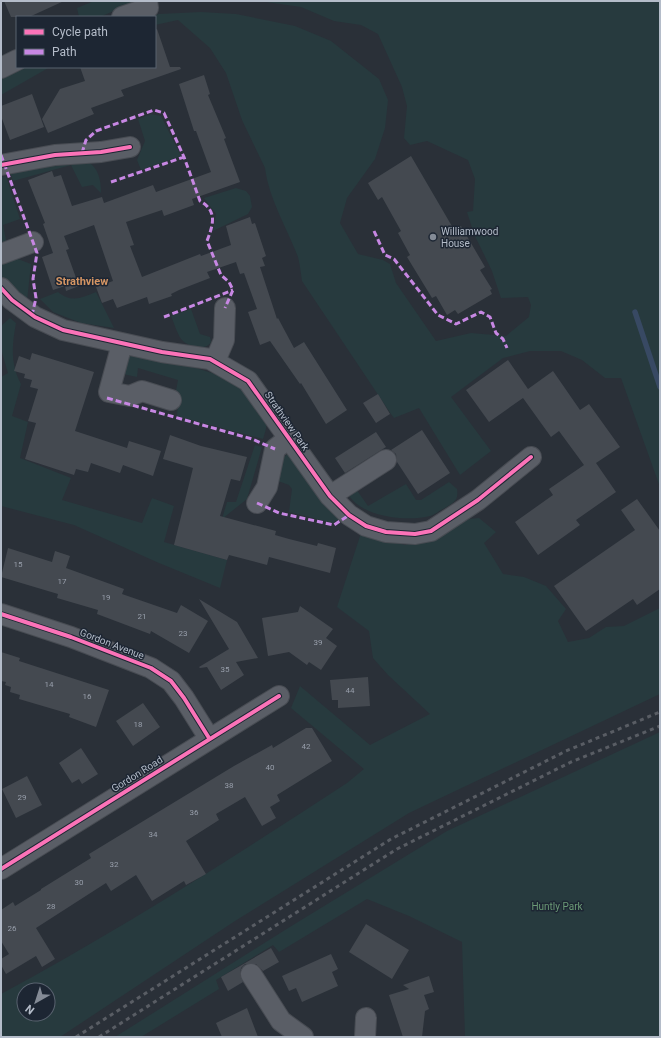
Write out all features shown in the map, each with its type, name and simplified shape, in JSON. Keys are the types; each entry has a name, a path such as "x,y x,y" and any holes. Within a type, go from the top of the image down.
{"street":[{"path":"125,16 148,8 147,1"},
{"path":"1,68 16,60"},
{"path":"1,165 55,155 101,152 130,147"},
{"path":"1,254 33,242"},
{"name":"Strathview Park","path":"1,288 12,300 35,317 63,330 162,352 210,359 248,381 330,496 349,515 366,526 386,532 415,534 431,531 478,500 531,457"},
{"path":"215,362 224,340 225,308"},
{"path":"122,344 109,392 130,396 142,392 171,400"},
{"name":"Strathview Park","path":"257,503 268,486 275,449 289,438"},
{"path":"330,496 386,460"},
{"name":"Gordon Avenue","path":"1,614 71,637 151,668 171,681 184,698 209,738"},
{"name":"Gordon Road","path":"2,866 279,696"},
{"path":"251,974 267,996 281,1021 302,1037"}],"green space":[{"path":"94,1 136,1 102,16 79,16 77,8"},
{"path":"259,1 660,1 660,487 621,378 605,378 582,360 561,351 530,351 503,358 451,397 491,451 460,475 419,408 394,418 302,281 298,257 274,202 265,168 242,120 226,73 210,48 178,20 156,25 156,16 152,16 159,14 201,12 236,14 295,26 331,41 379,79 388,100 385,128 375,159 347,198 340,223 358,254 383,260 390,264 396,283 436,341 471,333 506,336 529,317 531,305 528,297 501,298 492,271 474,234 467,212 473,211 475,179 468,160 427,141 410,145 404,138 407,106 402,87 378,34 361,25 334,21 301,7"},
{"path":"18,68 48,68 1,95 1,75"},
{"path":"151,114 161,116 181,156 141,170 137,160 145,141 138,119"},
{"path":"87,161 97,171 101,193 93,185 82,187 71,165 13,181 10,172 19,169"},
{"path":"6,176 20,219 3,225 7,245 1,250 1,177"},
{"path":"236,188 246,191 250,196 252,207 248,214 213,231 216,214 204,198"},
{"path":"10,256 31,264 27,301 1,277 1,259"},
{"path":"58,292 68,297 81,298 96,292 114,328 81,323 53,312 40,299"},
{"path":"191,309 200,334 210,337 211,342 205,347 196,347 184,342 178,334 171,316"},
{"path":"10,318 16,323 13,354 17,377 21,384 12,416 28,422 20,458 71,478 62,500 142,523 152,498 174,506 164,542 227,560 220,588 159,563 74,525 1,506 1,377 8,373 1,349 1,326"},
{"path":"128,355 181,364 216,375 232,382 246,392 265,415 267,423 263,439 177,416 178,402 175,396 178,380 138,368 137,377 123,374"},
{"path":"255,445 262,447 247,499 222,519 227,502 236,502"},
{"path":"286,455 292,455 339,519 333,523 289,512 292,489 289,485 278,481 283,459"},
{"path":"449,482 457,489 456,499 450,505 433,515 420,518 397,518 373,513 354,502 348,494 356,489 368,506 406,484 416,500 421,500"},
{"path":"479,518 496,532 484,543 503,574 524,577 546,586 566,609 558,621 568,642 589,638 606,627 624,626 660,608 660,694 409,813 235,921 60,1037 1,1037 1,994 16,986 16,1022 56,1022 56,982 23,982 133,919 347,783 364,769 291,708 300,686 370,745 430,714 388,675 373,658 369,631 337,607 361,533 405,545 442,534 469,519"},
{"name":"Huntly Park","path":"660,732 660,1037 465,1037 462,942 409,916 367,899 279,952 273,945 216,980 219,989 141,1037 115,1037 293,925 447,831"}],"building":[{"path":"4,1 64,1 31,16 11,17"},
{"path":"156,30 170,67 180,67 181,69 121,90 124,96 91,108 94,114 48,133 42,119 60,89 85,81 80,68 156,68"},
{"path":"204,75 210,94 208,95 226,138 224,139 240,182 192,199 194,205 164,216 162,210 126,222 134,245 130,246 142,277 200,254 201,256 231,245 226,226 250,217 252,224 255,223 266,256 262,258 265,266 260,267 277,319 278,318 294,348 304,342 347,410 326,424 301,383 300,384 270,341 260,345 248,312 257,309 244,273 240,274 236,262 207,272 210,278 179,290 171,294 172,296 149,304 147,297 117,308 113,299 102,303 96,287 113,281 94,225 64,236 69,249 66,250 79,286 66,291 65,286 53,290 42,257 53,253 43,224 45,223 28,180 52,171 54,177 61,175 72,206 102,197 104,203 153,185 156,192 211,172 196,131 194,131 179,84"},
{"path":"32,94 44,127 10,140 1,116 1,106"},
{"name":"Williamwood House","path":"411,156 453,228 461,226 485,267 480,270 492,289 490,290 492,294 458,314 455,310 447,315 436,296 432,298 407,257 410,255 398,233 401,231 382,197 378,200 368,183"},
{"path":"32,353 94,372 75,431 127,448 129,441 161,451 153,476 123,465 120,473 91,463 88,472 76,469 74,475 25,459 36,423 28,421 38,389 30,387 32,380 24,378 25,374 14,371 19,356 30,360"},
{"path":"508,360 528,389 553,371 580,410 589,404 620,447 596,463 616,492 576,520 580,525 538,555 515,522 553,495 549,489 584,465 559,431 551,437 523,398 489,422 466,390"},
{"path":"378,394 390,414 376,423 363,403"},
{"path":"422,430 450,473 418,494 397,462 396,454 391,450"},
{"path":"376,432 386,447 345,473 335,458"},
{"path":"170,435 201,446 247,457 240,481 231,479 220,516 276,531 275,535 289,539 317,546 318,543 336,548 330,573 269,557 267,565 229,555 227,560 174,545 193,468 163,459"},
{"path":"637,499 660,531 660,589 637,605 633,599 586,631 554,586 635,530 621,510"},
{"path":"8,548 52,562 55,551 70,556 66,568 124,589 122,594 177,613 181,605 208,621 189,653 151,631 150,634 97,614 98,610 57,598 58,594 1,577"},
{"path":"199,599 237,622 258,658 236,662 244,675 221,690 207,667 199,667 229,649"},
{"path":"300,606 333,629 326,638 337,646 321,670 309,662 307,665 289,652 268,656 262,618 298,612"},
{"path":"1,652 20,658 19,661 109,690 96,727 69,717 70,714 19,699 20,695 10,692 11,687 5,685 6,682 1,681"},
{"path":"368,677 370,706 338,708 338,700 332,700 330,680"},
{"path":"143,703 160,727 133,746 116,721"},
{"path":"306,728 312,728 332,761 277,795 280,801 270,807 276,818 262,826 245,797 216,814 219,820 186,841 206,874 186,885 184,881 152,901 136,875 111,891 106,883 36,928 55,959 42,967 36,956 6,974 1,965 1,959 9,954 1,941 1,910 13,902 15,906 41,890 91,858 89,854 234,766 272,745 273,748"},
{"path":"81,748 98,774 82,784 79,779 72,783 59,763"},
{"path":"27,776 42,805 16,818 2,789"},
{"path":"366,924 409,950 392,979 349,952"},
{"path":"271,948 279,962 263,971 256,964 245,964 241,968 240,974 243,982 228,991 221,977"},
{"path":"331,954 338,969 332,972 338,986 302,1002 296,988 289,991 282,976"},
{"path":"429,976 434,992 424,995 429,1009 425,1011 422,1037 403,1037 389,995 409,989 403,985"},
{"path":"247,1008 258,1037 222,1037 216,1023"}],"waterway":[{"path":"635,312 660,387"}],"railway":[{"path":"76,1037 391,839 566,751 660,712"},
{"path":"99,1037 397,849 571,762 660,726"}],"marked path":[{"path":"82,153 86,140 96,131 154,110 164,113 184,157 200,201 210,209 212,214 212,224 207,241 221,275 229,282 233,290 225,308"},
{"path":"1,155 37,253 33,279 36,298 32,315"},
{"path":"111,182 184,157"},
{"path":"374,231 385,255 394,259 438,315 456,324 481,312 490,317 496,333 503,339 507,348"},
{"path":"164,317 233,290"},
{"path":"107,398 252,439 275,449"},
{"path":"257,503 279,513 334,525 349,515"}],"cycle path":[{"path":"1,165 55,155 101,152 130,147"},
{"path":"1,288 12,300 35,317 63,330 162,352 210,359 248,381 330,496 349,515 366,526 386,532 415,534 431,531 478,500 531,457"},
{"path":"1,614 71,637 151,668 171,681 184,698 209,738"},
{"path":"1,869 279,696"}],"place":[{"name":"Williamwood House","path":"433,237"}],"district":[{"name":"Strathview","path":"82,281"}]}
